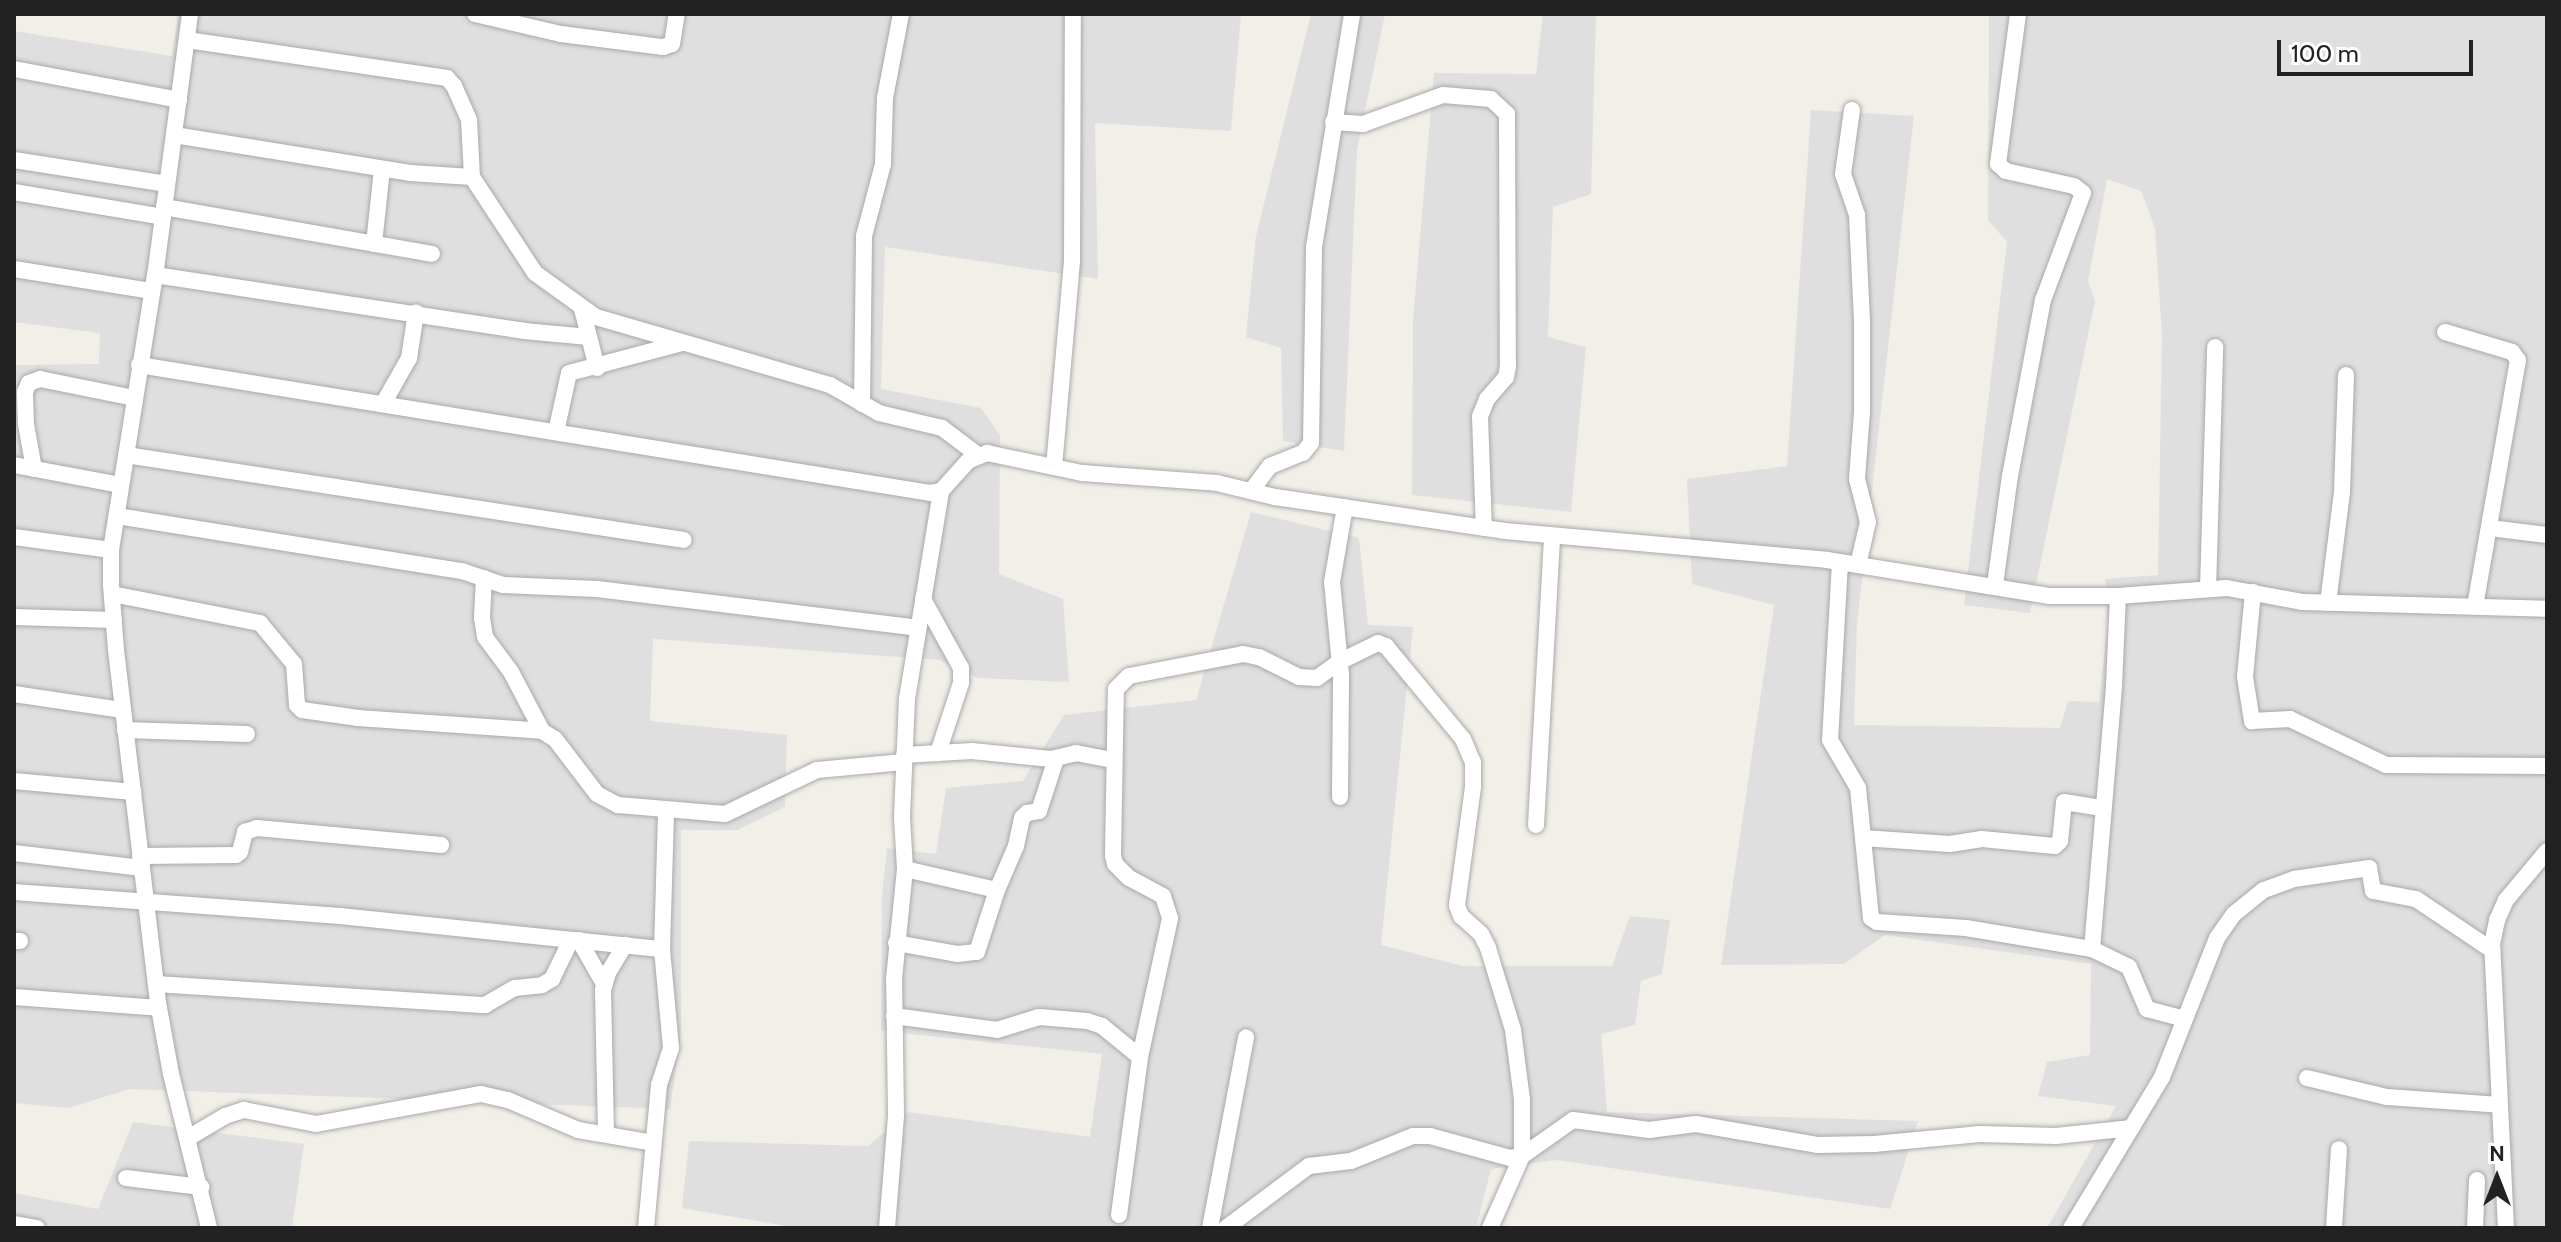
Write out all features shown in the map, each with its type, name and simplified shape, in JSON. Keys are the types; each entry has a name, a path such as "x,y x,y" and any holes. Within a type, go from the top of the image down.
{"street":[{"path":"190,14 154,283 111,550 114,620 125,730 159,1008 171,1074 209,1228"},
{"path":"475,14 561,34 663,47 672,44 677,14"},
{"path":"862,404 864,236 883,164 885,98 901,14"},
{"path":"1054,467 1072,261 1073,14"},
{"path":"1251,491 1270,466 1303,453 1311,443 1314,247 1352,14"},
{"path":"1995,585 2010,476 2043,300 2083,193 2074,186 2006,171 1998,164 2018,14"},
{"path":"187,40 447,78 454,86 469,120 472,177 535,273 582,309 614,324 818,381 879,413 942,428 978,455 996,455 1117,478 1217,483 1484,528 1840,562 2050,596 2118,596 2208,589 2328,603 2547,609"},
{"path":"14,69 179,100"},
{"path":"1333,122 1363,124 1443,95 1491,99 1507,114 1508,366 1506,377 1487,399 1480,416 1484,528"},
{"path":"1852,110 1843,174 1857,215 1862,412 1857,479 1868,522 1858,565"},
{"path":"174,135 382,169 472,177"},
{"path":"14,160 167,184"},
{"path":"374,244 382,169"},
{"path":"14,192 432,254"},
{"path":"14,269 416,313 524,331 589,337"},
{"path":"582,309 597,368"},
{"path":"383,404 409,358 416,313"},
{"path":"2445,332 2512,352 2518,360 2475,606"},
{"path":"556,432 567,376 574,371 597,368 683,343"},
{"path":"2208,589 2215,347"},
{"path":"139,365 930,493 941,491 978,455"},
{"path":"2328,603 2342,492 2346,375"},
{"path":"34,469 26,424 25,392 29,383 40,379 134,398"},
{"path":"126,455 684,540"},
{"path":"14,465 121,485"},
{"path":"888,1227 896,1115 896,943 905,869 907,699 941,491"},
{"path":"1340,797 1339,662 1332,582 1345,507"},
{"path":"117,516 451,569 503,585 609,590 918,628"},
{"path":"2490,528 2547,535"},
{"path":"1536,825 1552,536"},
{"path":"14,537 111,550"},
{"path":"1840,562 1830,740 1858,788 1873,920 1966,928 2092,949 2131,969 2144,1007 2185,1019"},
{"path":"484,578 482,618 485,637 511,672 542,731"},
{"path":"2253,592 2245,677 2252,721 2290,719 2386,765 2547,766"},
{"path":"112,594 260,623 294,664 297,705 302,710 358,718 542,731 555,739 602,799 618,805 725,814 817,770 938,753 994,752 1056,759 1076,753 1113,760"},
{"path":"2092,949 2118,596"},
{"path":"923,599 961,668 961,683 938,753"},
{"path":"14,617 114,620"},
{"path":"1119,1215 1140,1057 1169,908 1163,896 1129,878 1115,864 1113,760 1116,689 1129,676 1243,654 1259,657 1299,677 1317,678 1339,662 1374,644 1384,644 1470,751 1473,787 1457,906 1461,916 1485,940 1513,1030 1522,1099 1522,1156 1490,1228"},
{"path":"14,694 123,710"},
{"path":"125,730 247,734"},
{"path":"896,943 932,952 975,954 980,948 997,890 1016,846 1022,818 1027,813 1039,811 1056,759"},
{"path":"14,781 133,792"},
{"path":"1863,838 1950,844 1982,839 2055,846 2060,841 2064,802 2103,808"},
{"path":"646,1228 659,1085 671,1048 662,949 666,811"},
{"path":"14,853 141,862 233,856 240,852 245,832 257,828 441,845"},
{"path":"2506,1228 2492,950 2497,920 2506,900 2547,851"},
{"path":"2071,1228 2162,1077 2224,925 2264,890 2294,879 2369,868 2373,891 2416,899 2492,950"},
{"path":"905,869 997,890"},
{"path":"14,892 340,916 662,949"},
{"path":"156,984 485,1005 515,988 547,983 557,973 575,940"},
{"path":"575,940 604,984"},
{"path":"606,1134 604,984 625,945"},
{"path":"14,997 159,1008"},
{"path":"894,1016 997,1030 1039,1017 1094,1022 1140,1057"},
{"path":"1210,1228 1232,1096 1246,1037"},
{"path":"2307,1078 2387,1097 2500,1105"},
{"path":"188,1138 225,1116 244,1110 316,1124 481,1094 508,1100 563,1125 653,1143"},
{"path":"1226,1228 1309,1166 1351,1161 1407,1137 1430,1136 1503,1158 1522,1156 1573,1120 1649,1130 1696,1124 1817,1145 1874,1144 1980,1134 2056,1136 2132,1128"},
{"path":"2334,1228 2339,1149"},
{"path":"126,1178 201,1187"},
{"path":"2475,1228 2477,1180"},
{"path":"14,1224 37,1228"}],"shaded area":[{"path":"178,14 1241,14 1231,131 1095,123 1098,279 885,247 881,389 981,408 1000,435 999,574 1063,599 1069,682 978,678 940,660 653,639 650,721 787,735 785,807 737,830 681,830 681,1032 670,1109 130,1089 68,1108 14,1103 14,365 99,364 100,333 14,322 14,31 172,56"},
{"path":"1311,14 1385,14 1357,150 1344,451 1283,441 1281,348 1246,337 1256,236"},
{"path":"1543,14 1596,14 1591,194 1553,207 1548,337 1586,347 1571,512 1412,495 1413,320 1434,73 1536,74"},
{"path":"1989,14 2547,14 2547,1228 2047,1228 2116,1106 2038,1096 2047,1062 2090,1055 2091,964 1885,935 1844,964 1721,965 1774,605 1692,584 1687,479 1787,466 1811,110 1914,116 1857,624 1854,725 2060,728 2068,701 2099,702 2108,622 2105,579 2158,575 2162,336 2155,228 2141,191 2107,179 2088,281 2095,301 2030,613 1964,605 2007,242 1988,220"},
{"path":"1251,512 1359,538 1368,625 1413,627 1381,945 1463,966 1612,966 1630,916 1670,920 1662,974 1641,981 1635,1025 1601,1034 1607,1112 1918,1121 1890,1209 1556,1160 1491,1169 1476,1228 798,1228 682,1208 689,1141 868,1146 908,1112 1090,1137 1102,1054 881,1031 882,896 887,848 936,854 946,788 1023,781 1064,715 1196,700"},
{"path":"133,1122 304,1144 292,1228 14,1228 14,1193 98,1209"}]}
